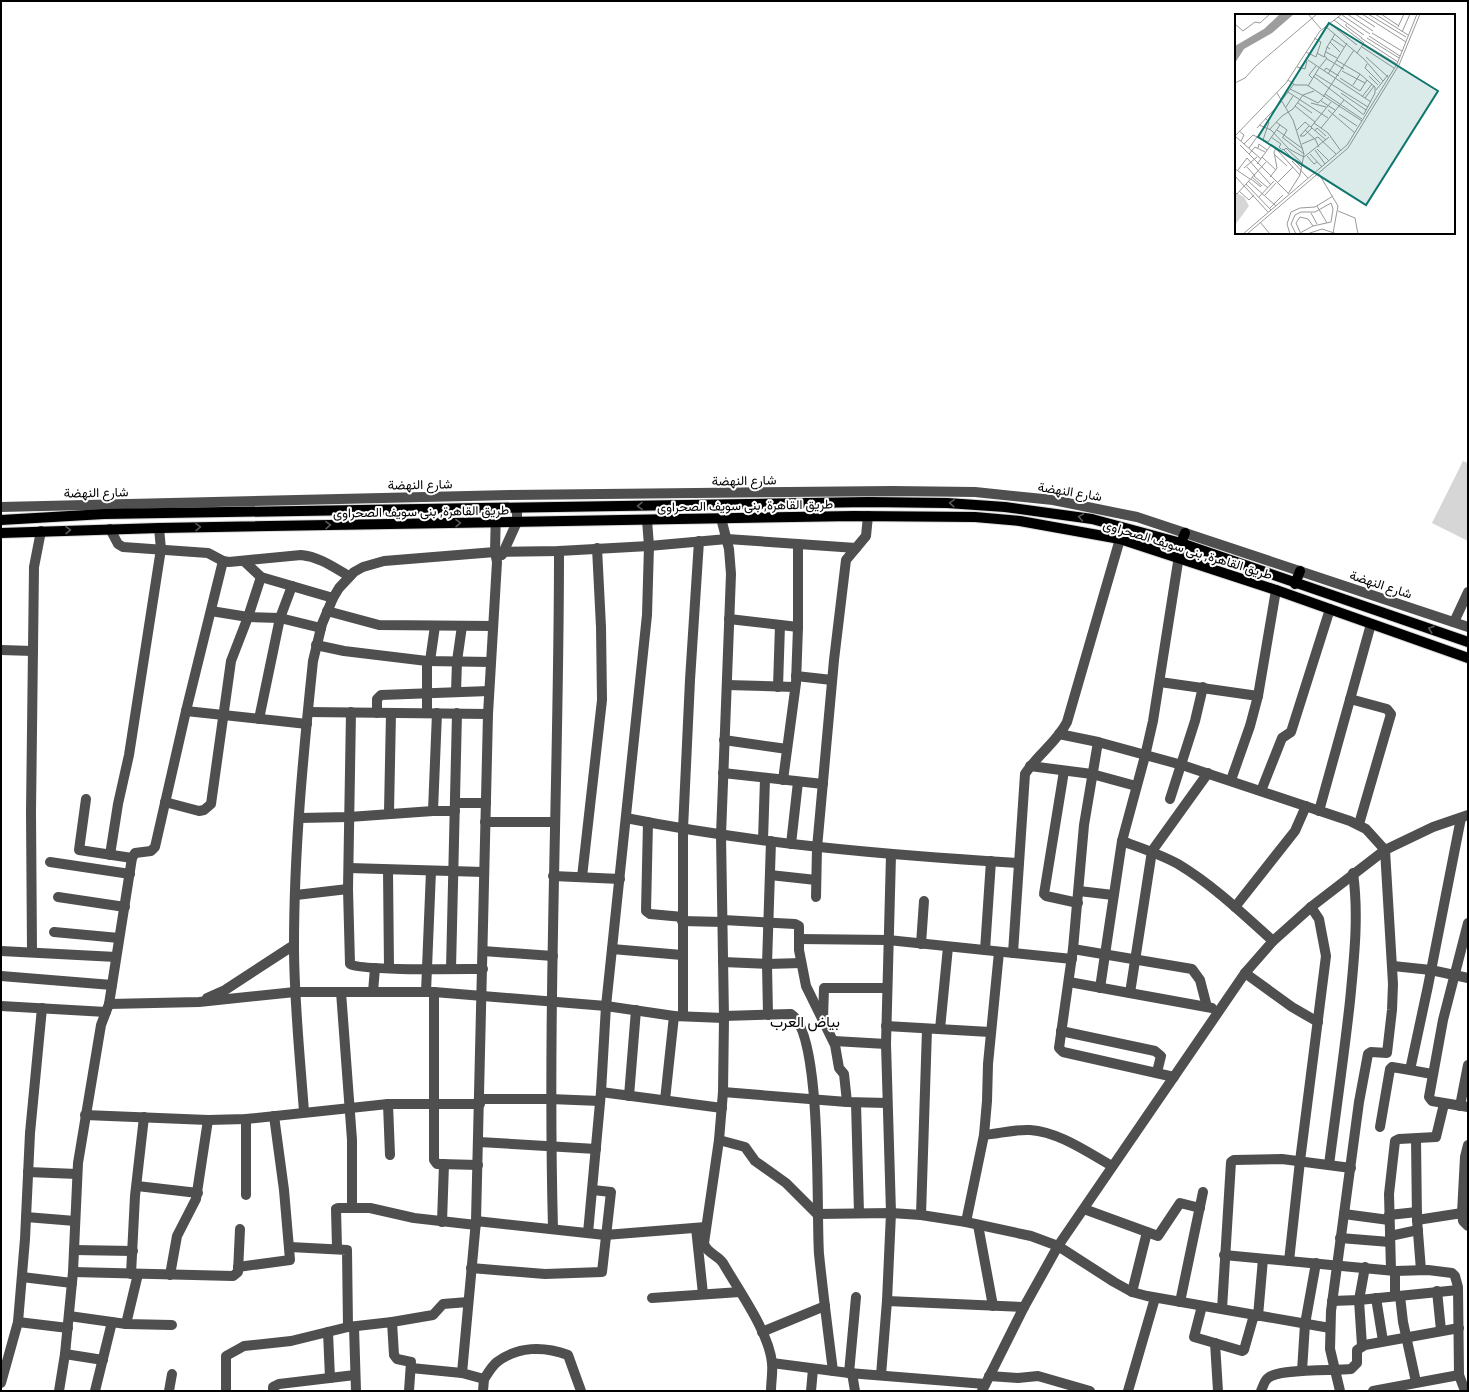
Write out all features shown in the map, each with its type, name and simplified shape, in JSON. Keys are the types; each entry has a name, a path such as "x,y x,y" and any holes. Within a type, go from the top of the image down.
{"main road":[{"name":"طريق القاهرة, بنى سويف الصحراوى","path":"1,520 104,514 868,502 946,503 1044,511 1092,519 1162,537 1183,538 1295,584 1468,642"},
{"name":"طريق القاهرة, بنى سويف الصحراوى","path":"1,533 110,529 721,518 868,516 975,517 1020,521 1120,539 1276,590 1468,658"},
{"path":"1162,537 1167,528"},
{"path":"1295,584 1300,571"}],"street":[{"name":"شارع النهضة","path":"1,508 510,495 950,490 1053,500 1137,518 1167,528 1183,538 1300,571 1467,626"},
{"path":"462,1373 476,1223 488,714 497,562 500,551 517,522 517,508"},
{"path":"496,509 500,551"},
{"path":"816,897 817,848 832,680 846,560 866,536 868,516"},
{"path":"703,1294 701,1228 719,1140 723,1092 724,962 722,835 731,561 721,518"},
{"path":"588,1233 601,1097 606,1006 647,615 649,546 647,520"},
{"path":"110,855 118,804 129,755 161,549 159,528"},
{"path":"110,529 118,544 123,547 208,553 223,561 244,561 302,555 313,556 349,576"},
{"path":"32,952 31,812 34,567 40,531"},
{"path":"1100,988 1122,841 1136,786 1146,756 1160,682 1177,557 1183,538"},
{"path":"304,1112 295,992 294,945 299,818 308,712 316,645 327,611 333,598 349,576 363,567 384,561 500,551 559,551 649,546 727,539 856,548"},
{"path":"1014,953 1023,782 1025,774 1030,766 1059,734 1067,722 1120,539"},
{"path":"665,1100 679,1016 682,955 683,830 690,680 699,541"},
{"path":"783,780 788,750 796,676 798,627 798,544"},
{"path":"582,877 602,700 601,620 597,548"},
{"path":"553,1229 550,1099 554,822 559,656 559,551"},
{"path":"59,1391 68,1328 73,1272 77,1174 85,1114 101,1025 108,1008 132,858 135,853 151,851 155,847 186,711 223,561"},
{"path":"244,561 261,577 333,598"},
{"path":"165,802 199,811 204,810 211,804 231,661 248,618 261,577"},
{"path":"259,719 280,618 292,586"},
{"path":"1231,780 1250,726 1258,696 1276,590"},
{"path":"1454,622 1468,592"},
{"path":"1262,791 1282,738 1291,732 1330,609"},
{"path":"327,611 378,625 493,626"},
{"path":"211,612 248,618 280,618 321,628"},
{"path":"729,619 798,627"},
{"path":"1319,811 1371,624"},
{"path":"433,811 432,713 427,692 429,661 435,626"},
{"path":"456,692 457,661 462,626"},
{"path":"778,687 780,626"},
{"path":"316,645 344,651 429,661 491,662"},
{"path":"1,650 33,651"},
{"path":"796,676 832,680"},
{"path":"1160,682 1258,696"},
{"path":"727,685 795,688"},
{"path":"1170,799 1182,765 1203,687"},
{"path":"376,713 377,699 382,695 427,692 490,692"},
{"path":"1350,699 1387,709 1391,714 1359,824"},
{"path":"186,711 307,724"},
{"path":"308,712 488,714"},
{"path":"351,712 348,889 350,964 356,967 375,968 483,969"},
{"path":"389,812 391,713"},
{"path":"451,969 457,713"},
{"path":"1059,734 1098,742 1182,765 1231,780 1359,824 1374,836 1385,850 1393,966 1392,1010 1387,1052 1385,1054 1371,1052 1368,1054 1340,1238 1330,1328 1331,1358 1336,1371 1340,1391"},
{"path":"724,740 788,750"},
{"path":"1098,742 1084,825 1078,903 1069,982 1058,1044 1063,1052 1174,1077"},
{"path":"1030,766 1092,774 1136,786"},
{"path":"1064,770 1044,894 1046,896 1078,903"},
{"path":"723,773 765,779 823,784"},
{"path":"1130,993 1152,851 1208,773"},
{"path":"765,779 767,841 770,875 767,964 768,1015"},
{"path":"791,844 798,782"},
{"path":"86,799 78,848 132,858"},
{"path":"299,818 349,816 389,812 433,811 486,803"},
{"path":"1235,907 1295,832 1306,806"},
{"path":"985,1384 1024,1307 1058,1246 1245,973 1273,941 1311,907 1353,873 1385,850 1433,828 1464,816"},
{"path":"1410,1070 1464,816"},
{"path":"626,818 683,830 817,848 891,855 1019,863"},
{"path":"485,822 554,822"},
{"path":"648,822 646,911 650,914 682,919 768,921 797,924 800,928 799,939 801,963 808,992 834,1041 839,1068 844,1074 852,1103 858,1213"},
{"path":"1122,841 1152,851 1179,864 1235,907 1273,941"},
{"path":"882,1375 887,1301 890,1213 886,1026 891,855"},
{"path":"985,950 991,861"},
{"path":"50,862 130,874"},
{"path":"349,868 484,872"},
{"path":"388,870 388,968"},
{"path":"431,871 427,969 430,992 434,1160 437,1164 478,1165"},
{"path":"1329,1165 1346,1034 1355,945 1356,891 1353,873"},
{"path":"770,875 816,880"},
{"path":"553,876 620,879"},
{"path":"296,894 348,889"},
{"path":"1079,891 1114,895"},
{"path":"58,897 124,907"},
{"path":"921,944 924,901"},
{"path":"1289,1261 1326,956 1319,919 1311,907"},
{"path":"1467,929 1454,974 1432,1074 1429,1099 1432,1102 1464,1107 1468,1065"},
{"path":"54,932 120,938"},
{"path":"799,939 888,940 999,952 1105,954 1135,959 1192,969 1200,980 1207,1007"},
{"path":"200,1002 225,990 294,945"},
{"path":"940,1030 948,947"},
{"path":"612,949 682,955"},
{"path":"1,950 116,957"},
{"path":"483,951 553,956"},
{"path":"966,1222 984,1135 988,1101 990,1032 999,952"},
{"path":"724,962 767,964 801,963"},
{"path":"1393,966 1431,970 1468,978"},
{"path":"373,992 375,968"},
{"path":"1245,973 1292,1007 1318,1022"},
{"path":"1,976 112,984"},
{"path":"1069,982 1220,1010"},
{"path":"822,1019 824,988 887,988"},
{"path":"1,1006 42,1008 108,1008 200,1002 295,992 430,992 606,1006 679,1016 724,1017 791,1014 801,1027 812,1070 817,1214 825,1306 833,1371"},
{"path":"341,992 352,1140 352,1207"},
{"path":"1,1383 18,1322 28,1172 42,1008"},
{"path":"628,1096 636,1010"},
{"path":"886,1026 990,1032"},
{"path":"920,1215 927,1029"},
{"path":"1061,1031 1154,1051 1161,1056 1157,1072"},
{"path":"834,1041 886,1044"},
{"path":"1380,1127 1390,1069 1392,1067 1432,1074"},
{"path":"723,1092 852,1103 887,1103"},
{"path":"85,1114 208,1120 246,1119 388,1104 628,1096 722,1108"},
{"path":"388,1104 390,1155"},
{"path":"1416,1385 1393,1270 1388,1194 1395,1141 1399,1139 1436,1137 1444,1104"},
{"path":"238,1267 288,1261 290,1247 274,1116"},
{"path":"126,1324 134,1274 133,1251 137,1186 144,1117"},
{"path":"246,1119 246,1195"},
{"path":"170,1275 177,1236 194,1207 198,1193 208,1120"},
{"path":"984,1135 1029,1130 1043,1132 1071,1143 1112,1166"},
{"path":"1416,1139 1417,1221 1421,1270"},
{"path":"719,1140 745,1147 755,1161 786,1183 817,1214 890,1213 920,1215 966,1222 1031,1236 1058,1246 1132,1292 1155,1298 1330,1328"},
{"path":"479,1142 596,1148"},
{"path":"1468,1145 1462,1213 1463,1221 1468,1226"},
{"path":"1222,1309 1224,1255 1231,1162 1234,1160 1282,1159 1350,1168"},
{"path":"442,1222 444,1164"},
{"path":"28,1172 77,1174"},
{"path":"137,1186 198,1193"},
{"path":"471,1268 545,1274 601,1273 603,1271 605,1235 611,1192 593,1190"},
{"path":"1180,1302 1203,1192"},
{"path":"1084,1208 1158,1236 1180,1203 1200,1208"},
{"path":"337,1248 336,1209 352,1207 370,1208 397,1215 442,1222 553,1229 605,1235 701,1228"},
{"path":"1344,1214 1389,1217 1417,1221 1462,1213"},
{"path":"26,1217 75,1221"},
{"path":"1340,1238 1390,1239 1417,1221"},
{"path":"978,1225 993,1306"},
{"path":"701,1228 705,1247 721,1260 762,1332 768,1347 772,1364 771,1391"},
{"path":"73,1272 233,1276 236,1275 238,1267 240,1229"},
{"path":"1132,1292 1147,1232"},
{"path":"290,1247 346,1248 348,1251 351,1327 356,1391"},
{"path":"74,1250 133,1251"},
{"path":"1224,1255 1393,1270 1421,1270 1452,1273 1455,1276 1461,1297 1459,1374 1465,1391"},
{"path":"1202,1306 1194,1336 1195,1338 1243,1351 1256,1315 1263,1259"},
{"path":"1302,1371 1305,1324 1316,1263"},
{"path":"1362,1346 1360,1300 1365,1267"},
{"path":"22,1277 72,1283"},
{"path":"652,1298 740,1292"},
{"path":"1332,1301 1360,1300 1437,1292 1461,1297"},
{"path":"1437,1292 1441,1330"},
{"path":"855,1391 851,1373 856,1297"},
{"path":"1128,1391 1155,1298"},
{"path":"1376,1298 1383,1341"},
{"path":"887,1301 1024,1307"},
{"path":"226,1391 225,1358 228,1354 244,1346 291,1341 351,1327 433,1315 443,1304 468,1302"},
{"path":"762,1332 825,1306"},
{"path":"69,1316 126,1324 172,1325"},
{"path":"18,1322 68,1328"},
{"path":"95,1391 112,1322"},
{"path":"392,1322 394,1355 397,1358 410,1362 411,1368 409,1391"},
{"path":"1260,1391 1269,1377 1302,1371 1336,1371 1355,1367 1357,1363 1356,1352 1362,1346 1441,1330 1459,1328"},
{"path":"328,1332 330,1378"},
{"path":"1215,1343 1218,1391"},
{"path":"483,1391 484,1378 499,1360 532,1348 552,1350 568,1356 581,1391"},
{"path":"65,1354 103,1360"},
{"path":"772,1364 851,1373 985,1384 1038,1376 1090,1391"},
{"path":"411,1368 462,1373 484,1378"},
{"path":"811,1391 813,1369"},
{"path":"169,1391 172,1374"},
{"path":"1373,1391 1416,1385 1459,1374"},
{"path":"273,1391 273,1387 279,1384 355,1375"}],"shaded area":[{"path":"1463,461 1468,463 1468,541 1432,523"}],"district":[{"name":"بياض العرب","path":"805,1021"}]}
